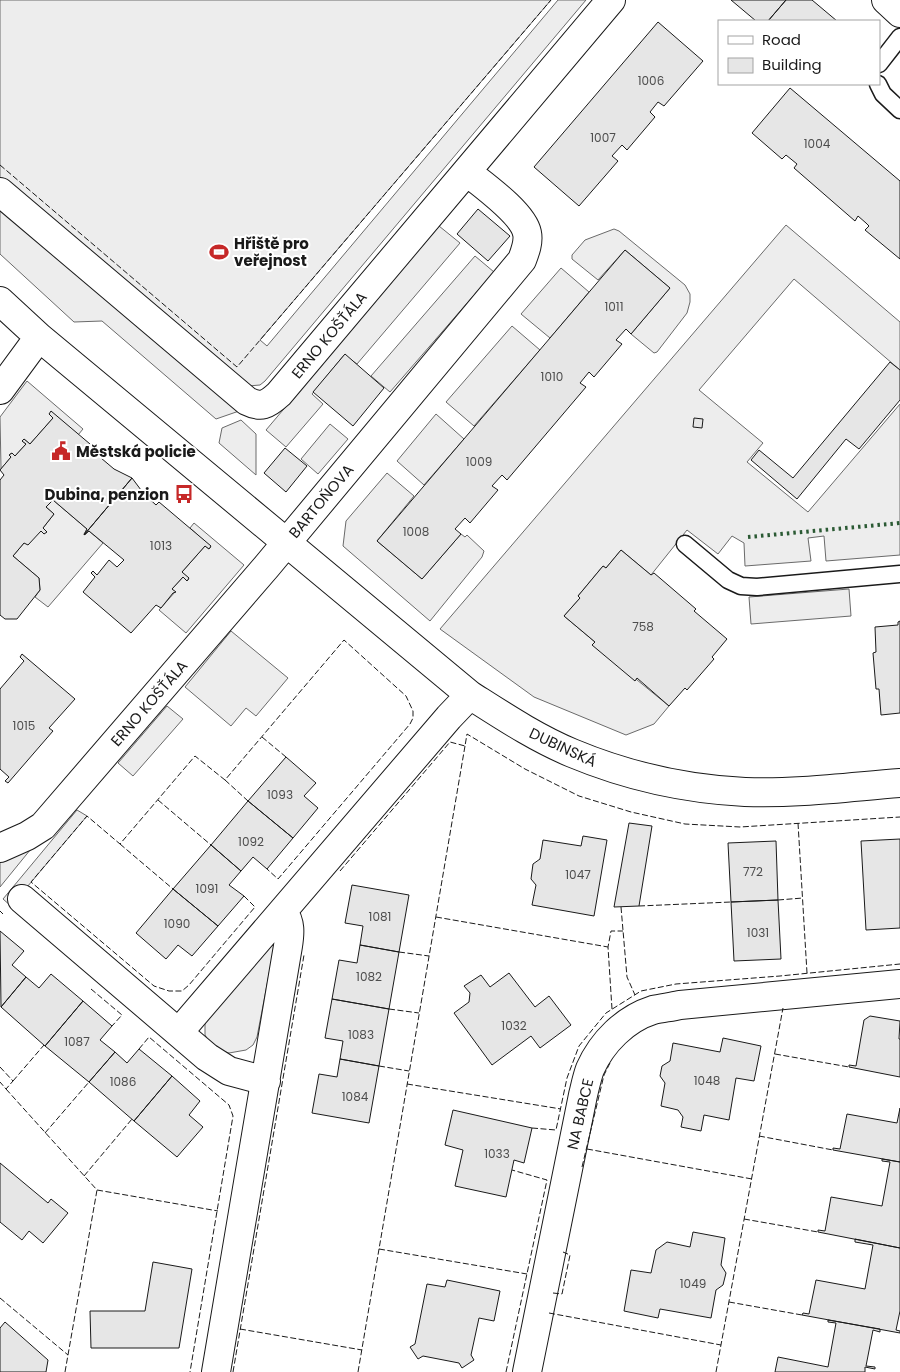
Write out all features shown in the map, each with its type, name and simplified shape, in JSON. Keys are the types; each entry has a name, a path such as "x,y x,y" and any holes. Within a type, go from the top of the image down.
{"street":[{"name":"ERNO KOŠŤÁLA","path":"0,192 247,401 256,405 265,404 279,394 611,0"},
{"path":"886,0 900,13"},
{"name":"BARTOŇOVA","path":"0,301 39,337 286,543 522,260 526,248 527,234 524,223 515,212 467,172"},
{"path":"0,390 39,337"},
{"name":"ERNO KOŠŤÁLA","path":"0,848 27,836 43,826 286,543"},
{"name":"DUBINSKÁ","path":"286,543 470,695 529,732 570,752 610,768 653,780 696,788 745,792 797,791 900,783"},
{"path":"179,1032 470,695"},
{"path":"22,899 207,1057 229,1071 266,1081"},
{"path":"216,1372 289,939 288,919 283,911"},
{"name":"NA BABCE","path":"527,1372 583,1095 590,1069 604,1046 619,1028 653,1010 680,1005 900,984"}],"lane":[{"path":"880,63 900,37"},
{"path":"878,85 883,94 900,110"},
{"path":"685,544 728,580 741,586 757,587 900,574"}],"shaded area":[{"name":"Hřiště pro veřejnost","path":"0,0 551,0 260,340 267,346 558,0 586,0 265,381 260,385 248,386 0,179"},
{"path":"0,204 242,410 216,419 102,321 74,322 0,254"},
{"path":"786,225 900,322 900,370 794,279 699,390 763,443 747,462 808,512 900,404 900,555 826,561 824,536 808,538 811,561 745,566 744,543 732,536 718,554 687,530 651,575 621,550 606,568 603,566 578,596 580,598 564,616 595,642 593,644 669,706 654,724 626,735 534,697 440,629"},
{"path":"439,226 460,243 357,364 344,355 312,394 323,404 286,447 266,430"},
{"path":"614,229 619,231 685,285 690,294 687,313 657,352 654,353 631,334 670,288 625,250 598,280 572,259 572,255 585,240"},
{"path":"475,256 494,272 390,392 371,376"},
{"path":"561,268 589,292 550,338 521,314"},
{"path":"512,326 540,350 474,426 446,402"},
{"path":"27,381 83,429 78,435 51,412 49,414 53,418 30,444 24,439 22,441 26,444 15,456 11,453 11,457 1,469 0,417"},
{"path":"436,414 464,439 424,485 397,461"},
{"path":"241,420 256,434 256,475 219,443 222,428"},
{"path":"330,424 348,439 318,474 301,459"},
{"path":"387,473 414,496 377,541 422,579 461,534 465,537 467,535 484,551 482,557 430,621 343,546 346,521"},
{"path":"53,500 87,529 85,535 89,531 103,543 48,607 35,597 40,590 39,578 13,556 24,543 41,531 44,534 46,532 43,528 54,514 46,507"},
{"path":"194,523 244,565 186,633 159,610 175,592 172,589 183,577 187,581 189,579 182,572 205,546 209,549 211,547 190,528"},
{"path":"849,589 851,616 751,624 749,597"},
{"path":"231,631 288,678 256,716 246,708 231,726 185,687"},
{"path":"167,706 183,719 133,776 118,763"},
{"path":"77,810 87,816 11,906 3,899"},
{"path":"35,844 0,887 0,861"},
{"path":"272,943 274,948 257,1037 253,1045 246,1050 229,1053 222,1051 210,1043 205,1035 205,1021"}],"building":[{"path":"731,0 786,0 769,20 755,20"},
{"path":"786,0 812,0 836,20 769,20"},
{"path":"658,22 703,61 664,106 658,102 650,112 655,117 627,150 622,145 612,156 618,161 579,206 534,167"},
{"path":"790,88 900,181 900,259 865,230 869,226 858,216 855,221 794,168 797,164 786,155 782,159 752,133"},
{"path":"478,209 510,236 488,261 457,234"},
{"path":"625,250 670,288 631,334 626,329 616,340 622,344 594,377 589,372 580,383 586,387 507,480 502,475 492,486 498,490 470,523 465,518 455,529 461,534 422,579 377,541"},
{"path":"345,354 384,388 353,426 313,392"},
{"path":"890,362 900,370 900,400 859,449 846,439 797,499 751,460 759,450 793,478"},
{"path":"51,411 103,455 101,458 114,469 132,478 84,535 87,529 53,500 46,507 54,514 43,528 47,532 44,534 41,531 28,545 24,543 13,556 39,578 40,590 17,619 5,619 0,615 0,480 4,475 0,470 11,457 9,455 12,453 15,456 26,444 22,441 24,439 30,444 53,418 49,414"},
{"path":"694,418 703,419 702,428 693,427"},
{"path":"285,448 307,466 286,492 264,473"},
{"path":"132,478 144,494 156,505 159,502 211,546 209,549 205,546 182,572 189,578 187,581 183,577 172,589 176,592 173,593 161,608 156,605 131,633 83,592 95,577 91,573 93,571 97,575 109,560 117,567 124,560 89,531 84,535"},
{"path":"621,550 651,575 654,573 727,639 712,657 714,659 687,690 685,688 669,706 637,678 635,681 592,645 595,642 564,616 580,598 578,596 603,566 606,568"},
{"path":"900,621 900,713 881,715 879,689 876,689 873,653 876,652 875,627 898,625"},
{"path":"22,654 75,699 49,728 53,731 8,783 5,781 9,777 0,769 0,689 24,661 20,657"},
{"path":"286,757 316,783 304,796 318,808 293,838 248,801"},
{"path":"248,801 293,838 267,869 253,857 241,871 211,845"},
{"path":"629,823 652,826 639,906 614,907"},
{"path":"583,836 607,840 594,916 532,905 536,885 531,879 533,864 540,859 543,840 581,846"},
{"path":"900,839 900,928 866,930 861,841"},
{"path":"776,841 778,900 731,902 728,843"},
{"path":"211,845 241,871 229,885 244,896 218,926 173,889"},
{"path":"352,885 409,895 399,952 360,945 363,926 345,923"},
{"path":"173,889 218,926 192,956 178,945 166,959 136,933"},
{"path":"778,900 781,959 734,961 731,902"},
{"path":"0,931 24,951 12,965 26,977 1,1007"},
{"path":"360,945 399,952 389,1009 332,999 339,960 357,963"},
{"path":"509,973 535,1007 549,996 571,1025 540,1048 531,1036 492,1065 454,1013 469,1002 470,993 464,986 481,975 490,987"},
{"path":"51,974 83,1001 45,1046 1,1007 26,977 39,988"},
{"path":"332,999 389,1009 379,1066 340,1059 343,1041 325,1038"},
{"path":"83,1001 112,1026 100,1040 115,1052 89,1082 45,1046"},
{"path":"870,1016 900,1021 900,1077 849,1067 849,1065 856,1066 864,1020"},
{"path":"723,1038 761,1046 754,1081 736,1078 729,1120 704,1115 701,1131 681,1127 683,1117 678,1110 661,1106 665,1083 660,1076 662,1066 670,1061 673,1043 720,1052"},
{"path":"139,1049 172,1076 134,1121 89,1082 115,1052 127,1063"},
{"path":"340,1059 379,1066 369,1123 312,1113 319,1074 337,1077"},
{"path":"172,1076 200,1101 189,1115 203,1127 177,1157 134,1121"},
{"path":"900,1108 900,1162 833,1150 833,1148 840,1149 847,1114 897,1123"},
{"path":"453,1110 532,1128 524,1163 514,1160 506,1197 455,1186 463,1150 445,1145"},
{"path":"882,1159 900,1162 900,1248 818,1232 818,1230 825,1231 831,1197 882,1206 890,1162 882,1161"},
{"path":"0,1163 48,1203 51,1199 68,1213 43,1243 29,1231 22,1240 0,1222"},
{"path":"693,1232 725,1238 721,1265 726,1273 723,1285 716,1290 711,1318 660,1309 658,1318 624,1311 631,1270 651,1273 656,1250 667,1242 690,1247"},
{"path":"855,1239 900,1248 900,1311 896,1330 900,1331 900,1333 802,1315 803,1313 809,1314 816,1280 865,1289 873,1245 855,1242"},
{"path":"153,1262 192,1269 179,1348 91,1348 90,1311 145,1311"},
{"path":"447,1280 500,1291 494,1321 479,1318 471,1355 474,1360 462,1368 459,1363 423,1356 418,1359 410,1347 415,1344 427,1284 445,1287"},
{"path":"828,1320 880,1329 880,1332 873,1330 866,1366 875,1367 875,1369 865,1367 865,1372 775,1372 778,1357 828,1367 836,1323 828,1322"},
{"path":"5,1322 48,1360 46,1372 0,1372 0,1328"}],"hedge":[{"path":"748,537 900,523"}],"fence":[{"path":"0,165 237,367 551,0"},
{"path":"244,896 255,907 189,985 182,991 169,991 154,986 31,882 87,816 120,844 195,756 225,780 344,640 406,696 413,711 413,718 410,724 278,879 267,869"},
{"path":"340,871 450,742 465,746 467,734 525,769 579,796 631,812 685,824 740,827 900,817"},
{"path":"262,737 286,757"},
{"path":"358,1372 465,746"},
{"path":"225,780 248,801"},
{"path":"158,800 211,845"},
{"path":"798,823 807,973"},
{"path":"120,844 173,889"},
{"path":"778,900 803,898"},
{"path":"639,906 731,902"},
{"path":"621,907 627,977 635,995"},
{"path":"0,911 3,914"},
{"path":"436,917 608,947"},
{"path":"612,1009 608,947 611,931 623,931"},
{"path":"399,952 429,956"},
{"path":"233,1372 304,955"},
{"path":"532,1128 556,1130 567,1078 579,1046 606,1013 641,991 676,984 900,964"},
{"path":"91,989 122,1015 112,1026"},
{"path":"716,1372 783,1008"},
{"path":"389,1009 419,1013"},
{"path":"139,1049 149,1037 229,1105 233,1116 190,1372"},
{"path":"13,1081 44,1045"},
{"path":"775,1054 849,1067"},
{"path":"582,1167 604,1075 611,1061"},
{"path":"379,1066 409,1071"},
{"path":"0,1067 13,1081 6,1089 0,1082"},
{"path":"45,1133 89,1082"},
{"path":"407,1084 561,1109"},
{"path":"6,1089 97,1190 218,1211"},
{"path":"84,1176 132,1119"},
{"path":"759,1136 833,1150"},
{"path":"587,1149 752,1179"},
{"path":"506,1372 547,1180 512,1170"},
{"path":"65,1372 97,1190"},
{"path":"744,1219 818,1232"},
{"path":"379,1249 527,1274"},
{"path":"553,1293 562,1294 570,1255 563,1252"},
{"path":"0,1298 68,1355"},
{"path":"729,1302 802,1315"},
{"path":"549,1313 721,1345"},
{"path":"240,1329 362,1350"}],"place":[{"name":"Hřiště pro veřejnost","path":"219,252"},
{"name":"Městská policie","path":"61,451"},
{"name":"Dubina, penzion","path":"184,494"}]}
